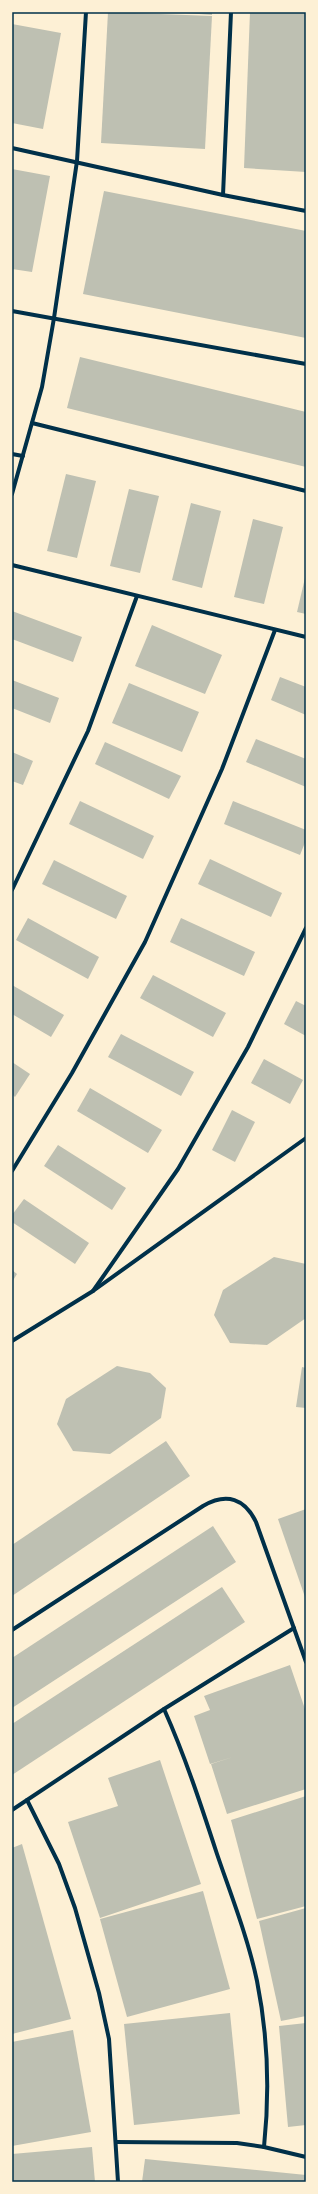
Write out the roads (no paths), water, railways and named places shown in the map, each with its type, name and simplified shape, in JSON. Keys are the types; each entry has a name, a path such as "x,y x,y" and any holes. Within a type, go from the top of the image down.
{"street":[{"path":"12,494 42,387 54,318 77,161 86,12"},
{"path":"223,195 231,12"},
{"path":"12,148 77,161 223,195 306,211"},
{"path":"12,311 306,364"},
{"path":"32,423 306,491"},
{"path":"12,454 23,456"},
{"path":"12,565 306,637"},
{"path":"12,890 88,731 137,596"},
{"path":"12,1172 72,1073 145,942 222,769 275,630"},
{"path":"93,1291 182,1162 248,1047 306,928"},
{"path":"12,1341 93,1291 306,1138"},
{"path":"12,1630 203,1506 212,1501 234,1499 245,1505 252,1512 306,1662"},
{"path":"12,1810 164,1708 294,1628"},
{"path":"164,1708 181,1748 205,1816 248,1947 256,1981 267,2054 269,2089 264,2146"},
{"path":"27,1800 59,1864 75,1908 99,1993 108,2039 118,2182"},
{"path":"116,2142 206,2142 264,2146 306,2157"}]}
